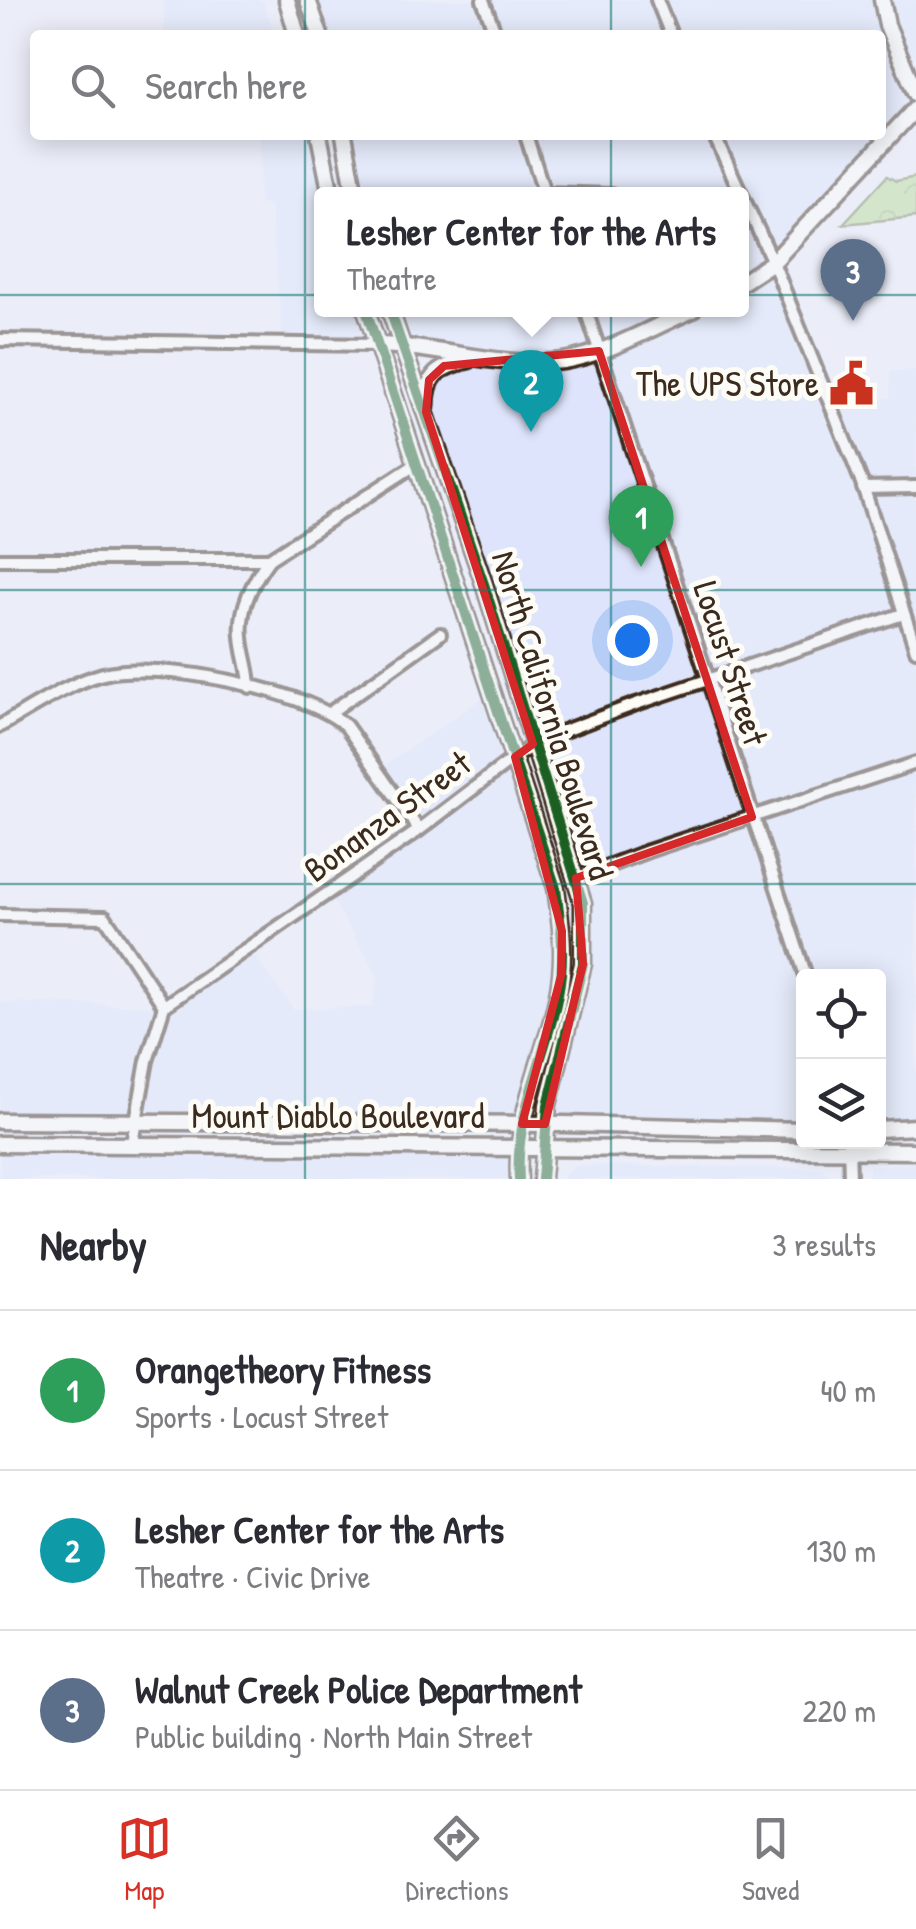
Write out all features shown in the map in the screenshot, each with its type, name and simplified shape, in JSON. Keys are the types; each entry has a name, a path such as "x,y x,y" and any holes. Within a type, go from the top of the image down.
{"main road":[{"path":"287,0 296,30"},
{"path":"308,0 318,30"},
{"path":"882,0 887,25 916,94"},
{"path":"887,25 916,58"},
{"path":"749,278 773,262 916,108"},
{"path":"321,140 330,187"},
{"path":"345,140 353,187"},
{"name":"North California Boulevard","path":"368,317 556,888 562,931 561,976 522,1124 519,1179"},
{"name":"North California Boulevard","path":"392,317 458,503 576,878 584,928 583,964 545,1124 542,1179"},
{"path":"378,345 528,362 560,361 599,351 676,317"},
{"path":"426,412 427,387 437,370 484,357"},
{"name":"Mount Diablo Boulevard","path":"0,1122 545,1124 796,1130"},
{"path":"886,1129 916,1127"},
{"name":"Mount Diablo Boulevard","path":"0,1144 796,1146"},
{"name":"Mount Diablo Boulevard","path":"886,1149 916,1151"}],"street":[{"path":"483,0 494,30"},
{"path":"657,0 669,30"},
{"path":"528,140 543,187"},
{"path":"716,140 737,187"},
{"path":"749,213 773,262 863,488 916,650"},
{"name":"Locust Street","path":"588,317 804,969"},
{"path":"0,340 378,345"},
{"path":"250,686 242,637 243,616 256,575 269,559 415,465"},
{"path":"863,488 916,487"},
{"path":"0,558 269,559"},
{"name":"Bonanza Street","path":"164,1006 419,830 534,744 708,679 903,614"},
{"path":"331,712 440,634"},
{"path":"0,726 83,682 118,671 150,669 250,686 331,712 346,726 419,830"},
{"path":"576,878 916,763"},
{"path":"0,915 106,916 164,1006 147,1061 132,1144"},
{"path":"849,1149 850,1179"}],"highlighted area":[{"path":"599,351 752,817 576,878 583,964 545,1124 522,1124 561,976 562,931 515,757 533,744 426,412 429,380 444,366"}],"shaded area":[{"path":"163,0 263,0 273,30 164,30"},
{"path":"308,0 916,0 916,58 891,29 916,94 916,108 773,262 829,400 890,398 890,371 916,370 916,1127 886,1129 886,969 796,969 796,1130 545,1124 584,928 426,412 429,380 479,358 401,345 392,317 749,317 749,187 354,187 345,140 886,140 886,30 318,30"},
{"path":"260,140 320,140 330,187 314,187 314,317 368,317 378,345 283,344 270,205 259,204"},
{"path":"493,691 556,888 561,976 522,1124 0,1121 0,1002 164,1006 249,948 294,1009 372,1006 378,976 328,893 419,830 377,770"},
{"path":"0,1144 518,1146 519,1179 0,1179"},
{"path":"916,1163 916,1179 868,1179 869,1165"},
{"path":"576,1165 822,1168 832,1179 565,1179 564,1175"}],"green space":[{"path":"887,176 896,181 916,177 916,217 843,224"}],"cycle path":[{"path":"368,317 556,888 561,974 522,1126 519,1179"},
{"path":"392,317 484,584 583,903 583,964 548,1105 542,1179"}],"place":[{"name":"Walnut Creek Police Department","path":"853,321"},
{"name":"The UPS Store","path":"852,383"},
{"name":"Lesher Center for the Arts","path":"531,432"},
{"name":"Orangetheory Fitness","path":"641,567"}]}
